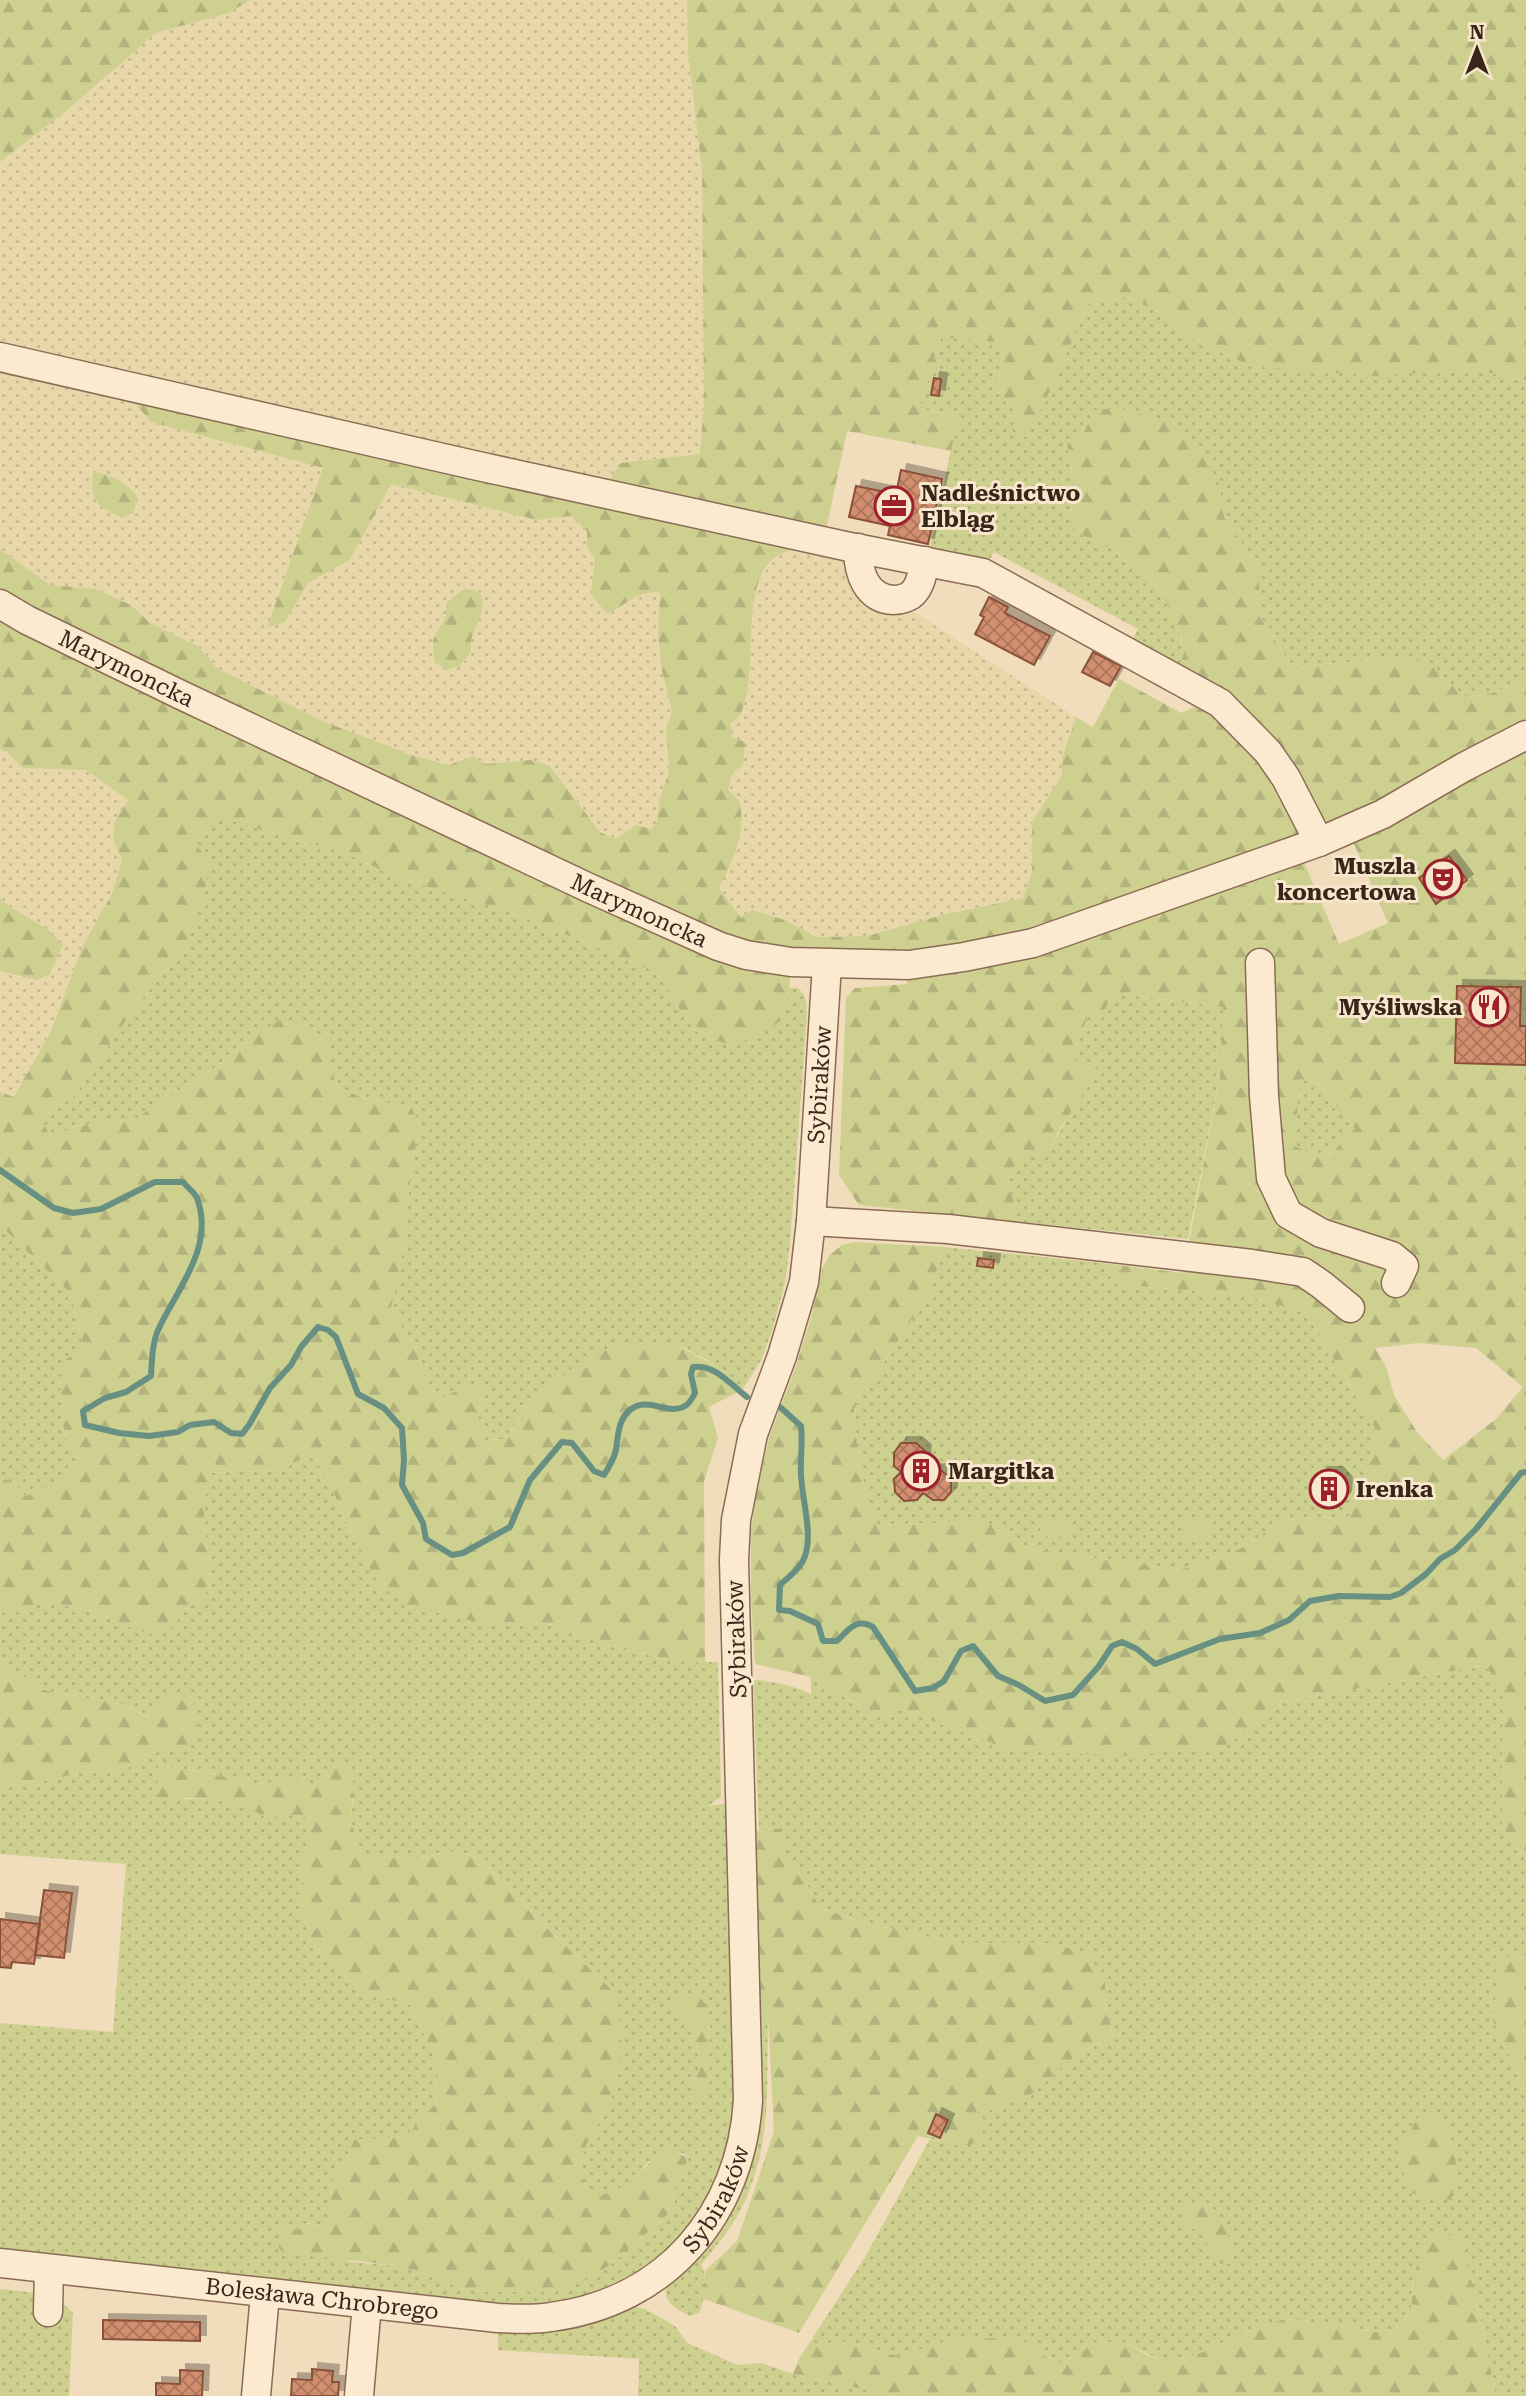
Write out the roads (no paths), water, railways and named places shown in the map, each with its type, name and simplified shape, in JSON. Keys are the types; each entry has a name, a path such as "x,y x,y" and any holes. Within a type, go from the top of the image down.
{"street":[{"path":"0,357 264,418 983,573 1220,703 1268,752 1286,778 1319,842"},
{"path":"858,548 859,566 865,584 885,599 899,600 914,593 925,561"},
{"name":"Marymoncka","path":"0,604 27,620 181,695 696,937 747,955 791,962 909,965 1010,949 1319,842 1382,814 1526,735"},
{"path":"1261,963 1264,1096 1271,1178 1288,1214 1307,1227 1353,1245 1392,1256 1404,1266 1396,1283"},
{"name":"Sybiraków","path":"640,2288 678,2259 713,2217 735,2172 746,2129 748,2069 735,1572 736,1520 753,1434 782,1356 805,1272 811,1221 827,964"},
{"path":"811,1221 948,1229 1303,1272 1350,1308"},
{"name":"Bolesława Chrobrego","path":"0,2263 498,2318 535,2319 590,2310 640,2288"},
{"path":"48,2312 49,2269"},
{"path":"256,2396 265,2294"},
{"path":"359,2396 367,2304"}],"waterway":[{"path":"0,1170 54,1208 73,1213 101,1209 155,1182 183,1182 197,1198 201,1216 198,1250 157,1334 151,1376 126,1392 105,1398 83,1411 85,1425 119,1433 149,1436 178,1432 190,1425 214,1422 231,1433 242,1434 270,1388 291,1365 301,1347 318,1327 328,1330 336,1337 358,1394 384,1408 402,1428 402,1485 423,1523 426,1539 452,1555 463,1553 510,1527 530,1480 562,1442 572,1443 594,1471 604,1475 614,1457 619,1428 627,1413 645,1404 672,1409 686,1405 695,1393 691,1374 693,1367 715,1372 747,1397"},
{"path":"780,1407 801,1426 801,1475 808,1537 803,1561 780,1585 779,1610 790,1611 818,1624 823,1641 837,1641 857,1624 873,1627 915,1691 933,1688 944,1681 961,1651 973,1646 998,1676 1045,1701 1073,1695 1099,1666 1112,1646 1122,1642 1137,1649 1155,1664 1220,1639 1260,1633 1289,1620 1310,1601 1339,1596 1390,1597 1401,1593 1426,1574 1440,1559 1455,1550 1476,1529 1521,1473 1526,1472"}],"place":[{"name":"Nadleśnictwo Elbląg","path":"894,506"},
{"name":"Muszla koncertowa","path":"1443,879"},
{"name":"Myśliwska","path":"1489,1007"},
{"name":"Margitka","path":"921,1471"},
{"name":"Irenka","path":"1329,1489"}]}
